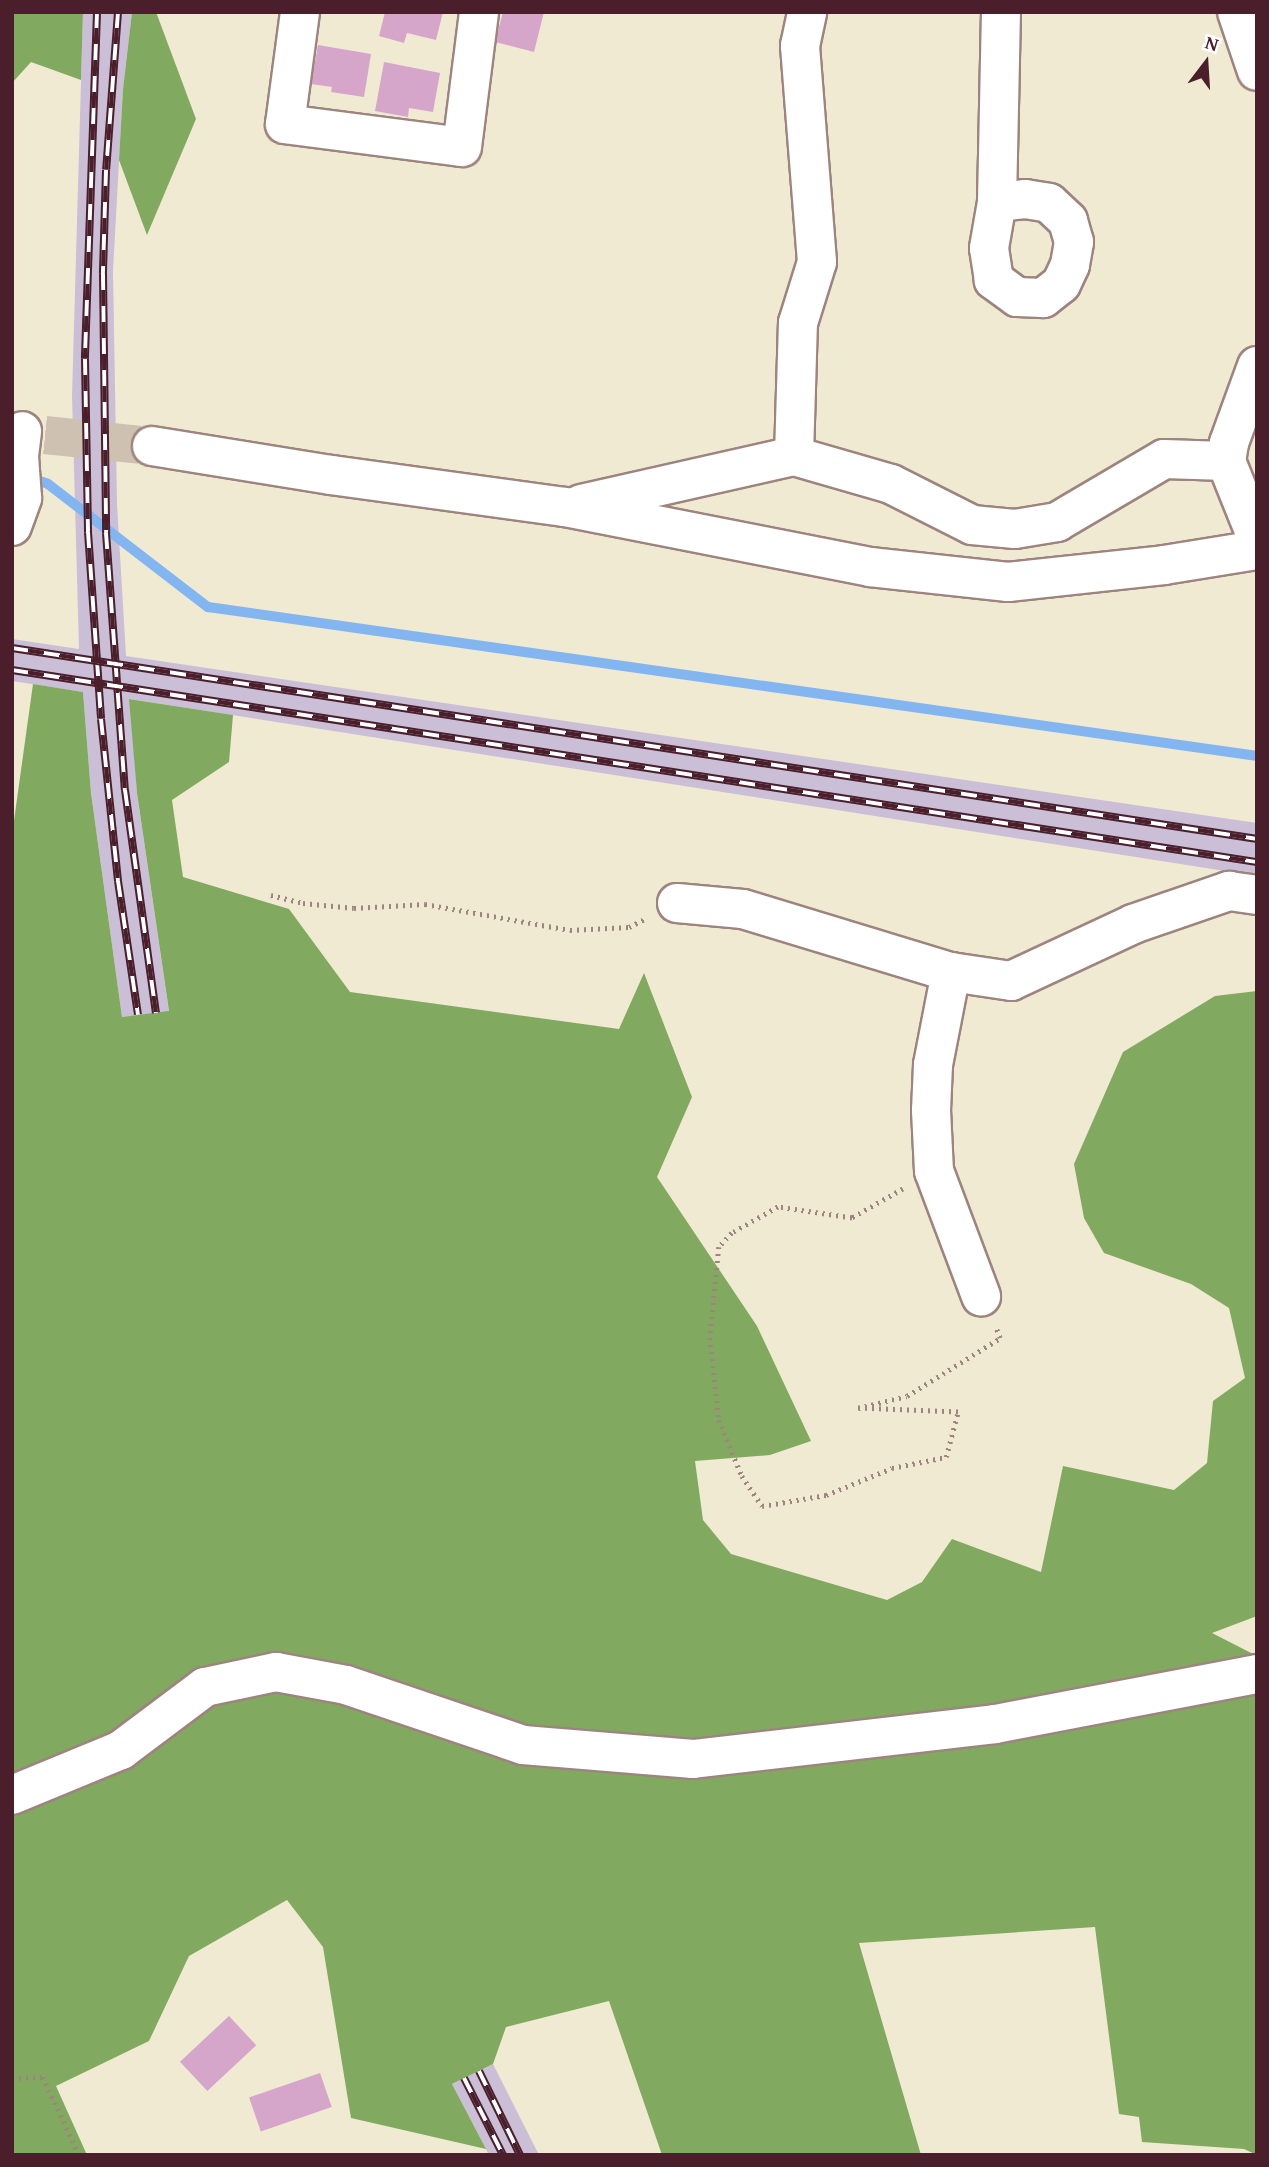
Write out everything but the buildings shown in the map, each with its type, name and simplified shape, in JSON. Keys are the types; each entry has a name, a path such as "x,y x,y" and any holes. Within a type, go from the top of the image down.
{"street":[{"path":"300,12 285,124 462,147 480,12"},
{"path":"794,456 798,323 817,262 800,46 807,12"},
{"path":"997,202 1001,12"},
{"path":"1237,12 1257,71"},
{"path":"1257,366 1229,443 1226,461 1257,538"},
{"path":"17,512 24,438"},
{"path":"152,446 331,475 565,507 870,566 1008,582 1164,565 1257,550"},
{"path":"565,507 794,456 891,484 972,525 1015,529 1057,522 1164,459 1226,461"},
{"path":"677,903 743,909 951,972 1011,981 1087,944 1229,891 1257,895"},
{"path":"951,972 933,1065 931,1110 934,1171 981,1296"},
{"path":"12,1795 121,1750 205,1687 276,1672 346,1685 523,1745 693,1759 995,1724 1257,1674"}],"path":[{"path":"271,895 303,903 354,908 425,904 570,930 629,927"},
{"path":"934,1171 852,1218 778,1207 732,1233 719,1247 710,1338 719,1420 742,1476 762,1506 826,1495 891,1468 946,1457 958,1412 859,1408 907,1396 1000,1338 981,1296"},
{"path":"12,2078 43,2077 79,2155"}],"shaded area":[{"path":"83,12 132,12 123,89 113,271 117,504 126,656 1257,823 1257,876 130,699 137,793 169,1012 122,1017 91,793 83,692 12,681 12,639 79,649 72,396"},
{"path":"493,2064 539,2155 489,2155 452,2084"}],"green space":[{"path":"12,12 83,12 81,80 31,62 12,83"},
{"path":"132,12 156,12 196,119 147,235 119,160 123,89"},
{"path":"33,684 83,692 91,793 122,1017 169,1011 137,793 129,699 233,715 229,762 172,800 183,877 289,909 350,992 619,1029 644,973 692,1097 657,1177 757,1326 811,1441 770,1455 695,1461 703,1520 731,1554 887,1600 922,1582 952,1539 1041,1572 1063,1466 1174,1490 1207,1463 1213,1401 1245,1378 1229,1308 1191,1284 1104,1253 1084,1218 1074,1164 1123,1052 1215,996 1257,991 1257,1616 1212,1633 1257,1656 1257,2155 1244,2149 1142,2142 1139,2117 1119,2114 1095,1927 859,1943 921,2155 662,2155 609,2001 506,2027 493,2064 452,2084 486,2149 351,2118 323,1947 287,1900 189,1956 149,2041 56,2086 87,2155 12,2155 12,835"}],"waterway":[{"path":"28,477 48,484 208,607 1257,756"}],"tunnel":[{"path":"45,435 152,446"}],"railway":[{"path":"97,12 85,359 88,532 101,719 118,881 138,1015"},
{"path":"118,12 106,170 103,274 106,533 125,790 156,1013"},
{"path":"12,648 1257,839"},
{"path":"12,670 1257,862"},
{"path":"479,2071 520,2155"},
{"path":"464,2078 503,2155"}]}
